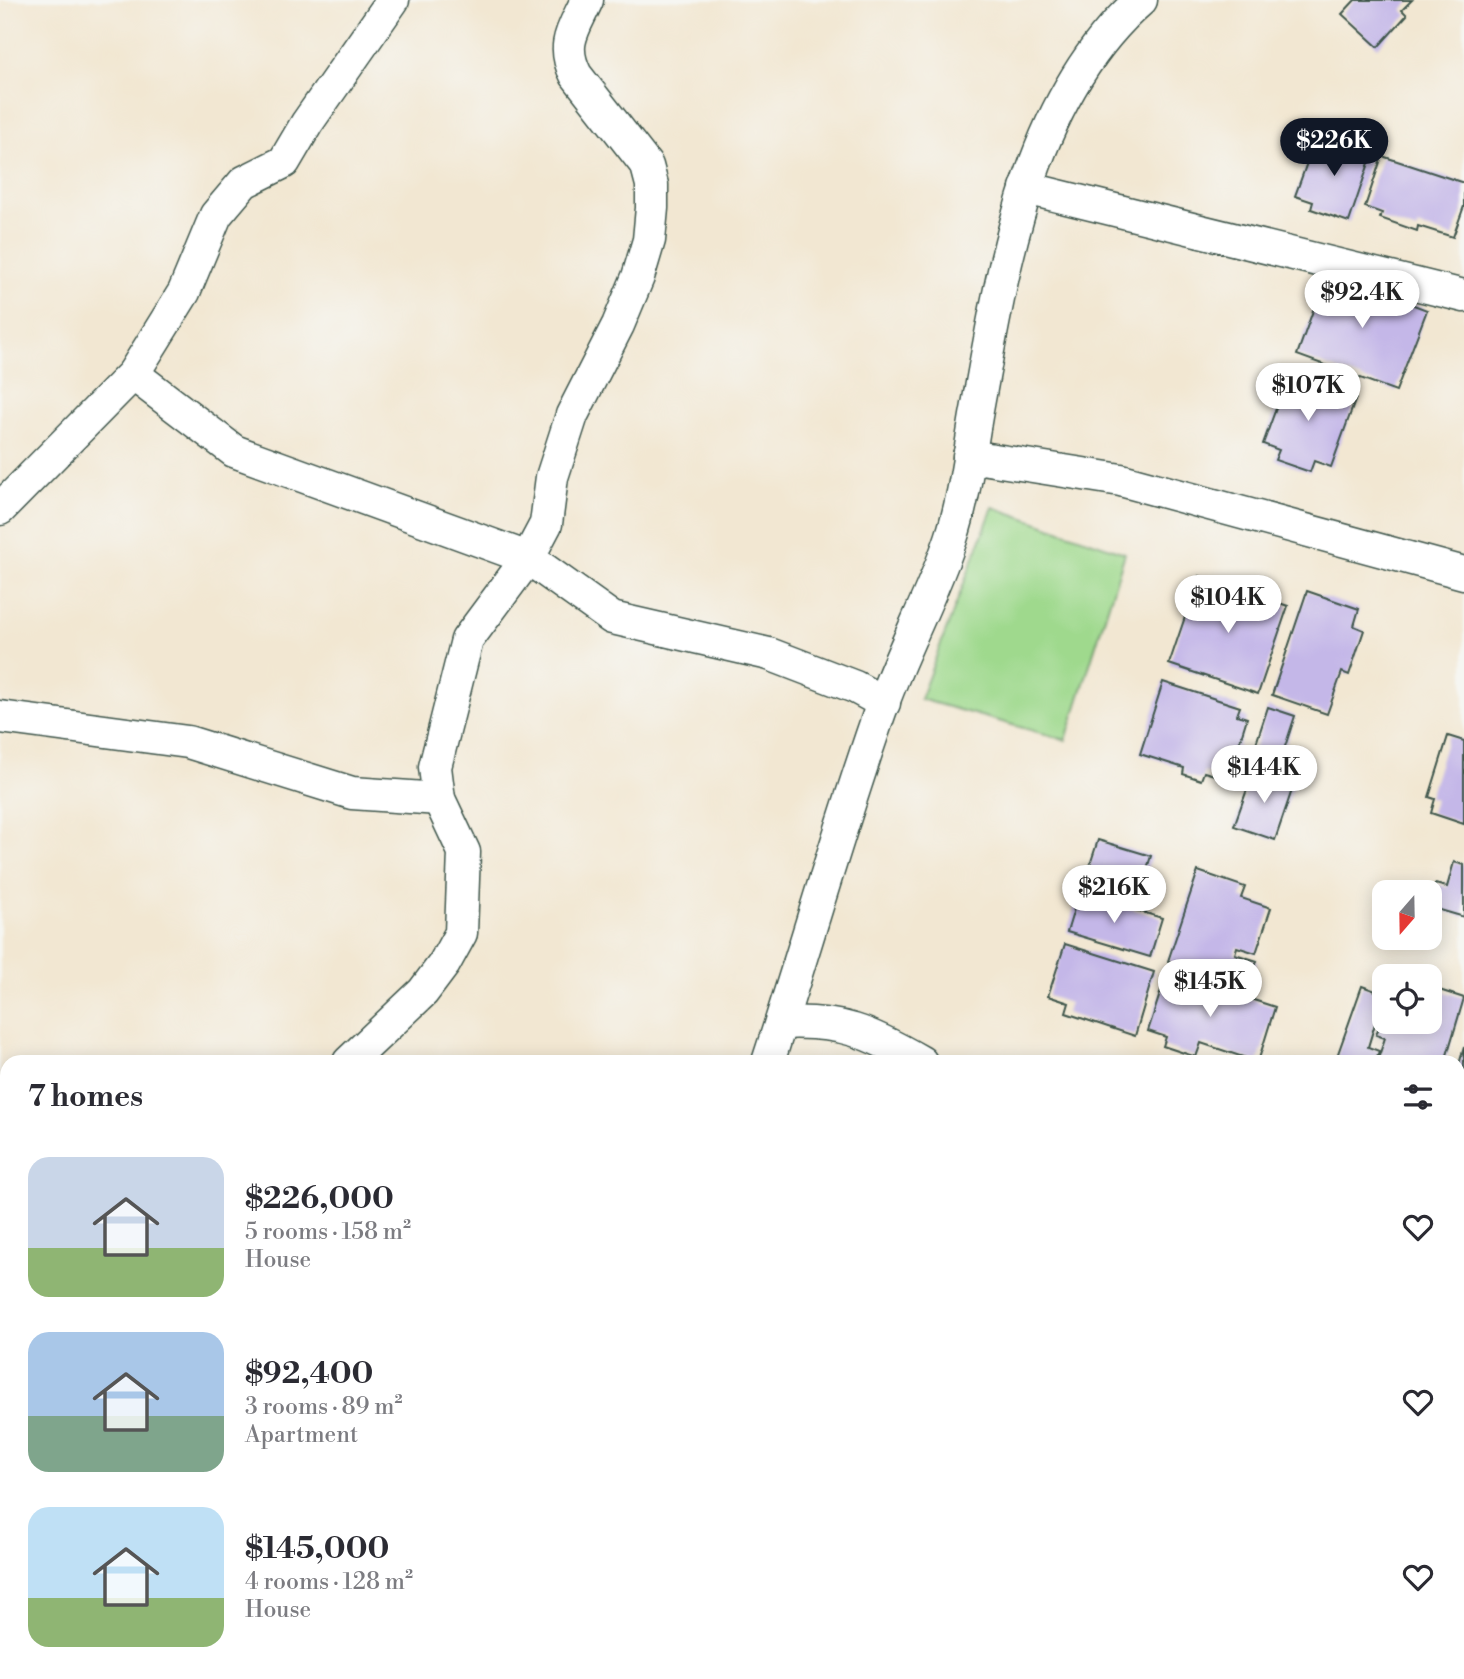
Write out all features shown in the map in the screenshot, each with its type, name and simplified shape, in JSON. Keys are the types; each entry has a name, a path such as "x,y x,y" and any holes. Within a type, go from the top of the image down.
{"street":[{"path":"0,509 133,374 184,292 216,215 244,183 284,162 307,123 350,67 393,0"},
{"path":"356,1055 422,992 444,964 461,933 464,852 439,799 435,767 467,640 528,558 547,524 552,477 572,415 618,325 649,240 652,185 647,166 576,75 569,60 568,42 587,0"},
{"path":"770,1055 884,703 951,538 1008,248 1026,188 1056,119 1085,64 1114,23 1141,0"},
{"path":"1026,188 1464,296"},
{"path":"133,374 234,451 528,558 612,618 769,654 855,687 884,703"},
{"path":"969,456 1121,480 1464,573"},
{"path":"0,717 188,742 352,793 439,799"},
{"path":"781,1023 818,1021 854,1028 907,1055"}],"green space":[{"path":"993,507 1125,553 1066,740 920,699"}],"building":[{"path":"1355,0 1412,0 1402,10 1407,15 1378,47 1342,14"},
{"path":"1317,135 1372,154 1349,222 1311,209 1313,202 1295,196"},
{"path":"1382,156 1464,183 1464,206 1453,237 1418,226 1417,231 1380,218 1382,213 1365,207"},
{"path":"1327,272 1406,294 1403,301 1427,310 1396,391 1297,355"},
{"path":"1289,373 1356,398 1331,467 1314,461 1310,472 1275,460 1279,450 1263,444"},
{"path":"1199,576 1288,606 1258,694 1169,664"},
{"path":"1307,591 1359,609 1354,626 1364,630 1349,675 1342,672 1327,714 1272,695"},
{"path":"1163,682 1240,707 1237,715 1247,718 1228,779 1204,772 1201,780 1183,774 1184,768 1140,754"},
{"path":"1268,707 1295,716 1278,768 1251,759"},
{"path":"1448,736 1464,741 1464,824 1431,813 1435,799 1429,797"},
{"path":"1254,770 1294,784 1275,840 1234,826"},
{"path":"1098,840 1151,856 1140,891 1087,874"},
{"path":"1454,862 1464,865 1464,917 1442,911 1442,886 1447,887"},
{"path":"1198,871 1245,887 1241,898 1271,908 1256,953 1237,947 1235,954 1257,961 1248,988 1168,961"},
{"path":"1079,893 1162,918 1150,957 1067,932"},
{"path":"1065,944 1154,972 1135,1036 1066,1013 1069,1003 1048,996"},
{"path":"1167,972 1275,1007 1260,1055 1237,1055 1201,1043 1197,1055 1190,1055 1163,1046 1166,1037 1148,1031"},
{"path":"1362,986 1372,990 1372,1034 1368,1047 1379,1051 1378,1055 1337,1055"},
{"path":"1442,991 1464,998 1447,1055 1379,1055 1385,1038 1376,1035 1442,1034"}]}
